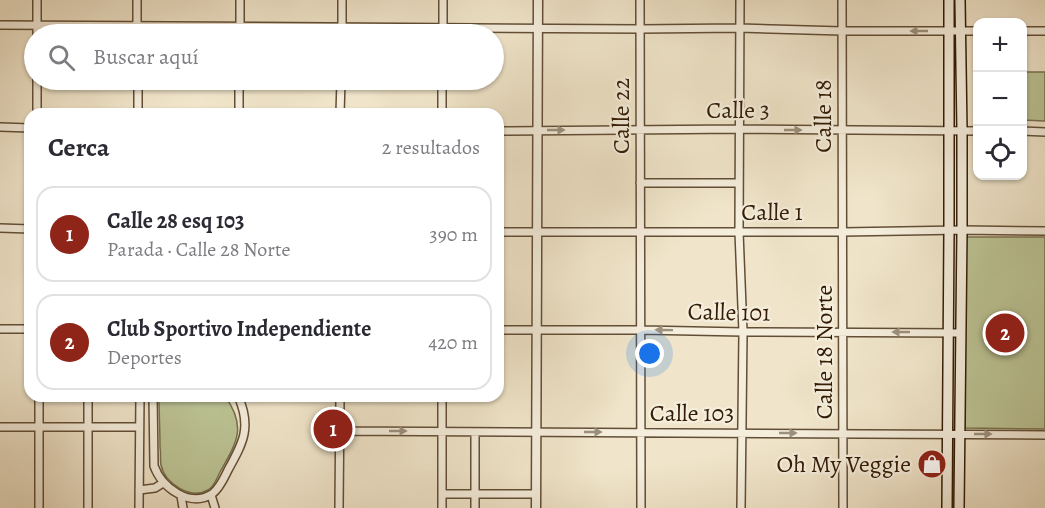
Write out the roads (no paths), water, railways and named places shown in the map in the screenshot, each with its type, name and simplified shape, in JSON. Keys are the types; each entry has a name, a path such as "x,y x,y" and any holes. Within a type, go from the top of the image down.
{"main road":[{"path":"949,0 955,31 962,131 958,508"},
{"path":"947,508 949,131 955,31 960,0"}],"street":[{"path":"37,0 37,24"},
{"path":"137,0 137,24"},
{"path":"240,0 240,24"},
{"path":"342,0 342,24"},
{"path":"443,0 443,24"},
{"path":"536,508 538,0"},
{"name":"Calle 22","path":"640,0 642,508"},
{"path":"740,0 739,232 743,332 741,508"},
{"name":"Calle 18","path":"842,0 843,232"},
{"path":"0,25 24,25"},
{"path":"504,28 973,31"},
{"path":"1027,31 1045,31"},
{"path":"37,90 37,108"},
{"path":"138,90 138,108"},
{"path":"239,90 239,108"},
{"path":"340,108 341,90"},
{"path":"442,90 442,108"},
{"path":"0,128 24,128"},
{"name":"Calle 3","path":"504,130 973,131"},
{"path":"1027,131 1045,132"},
{"path":"640,183 739,183"},
{"path":"0,228 24,228"},
{"name":"Calle 1","path":"504,232 1045,231"},
{"name":"Calle 18 Norte","path":"843,232 843,508"},
{"path":"0,329 24,329"},
{"name":"Calle 101","path":"504,330 960,333"},
{"path":"39,402 39,508"},
{"path":"88,402 88,508"},
{"path":"139,508 140,402"},
{"path":"153,402 154,466 157,474 174,493 197,499 211,495 219,487 243,442 246,422 241,402"},
{"path":"339,508 340,402"},
{"path":"442,402 442,508"},
{"path":"0,427 140,428"},
{"name":"Calle 103","path":"339,431 1045,435"},
{"path":"475,432 475,508"},
{"path":"139,490 155,488 163,483"},
{"path":"442,494 536,494"},
{"path":"211,495 215,508"},
{"path":"181,496 183,508"}],"place":[{"name":"Club Sportivo Independiente","path":"1005,333"},
{"name":"Calle 28 esq 103","path":"333,429"},
{"name":"Oh My Veggie","path":"932,464"}]}
